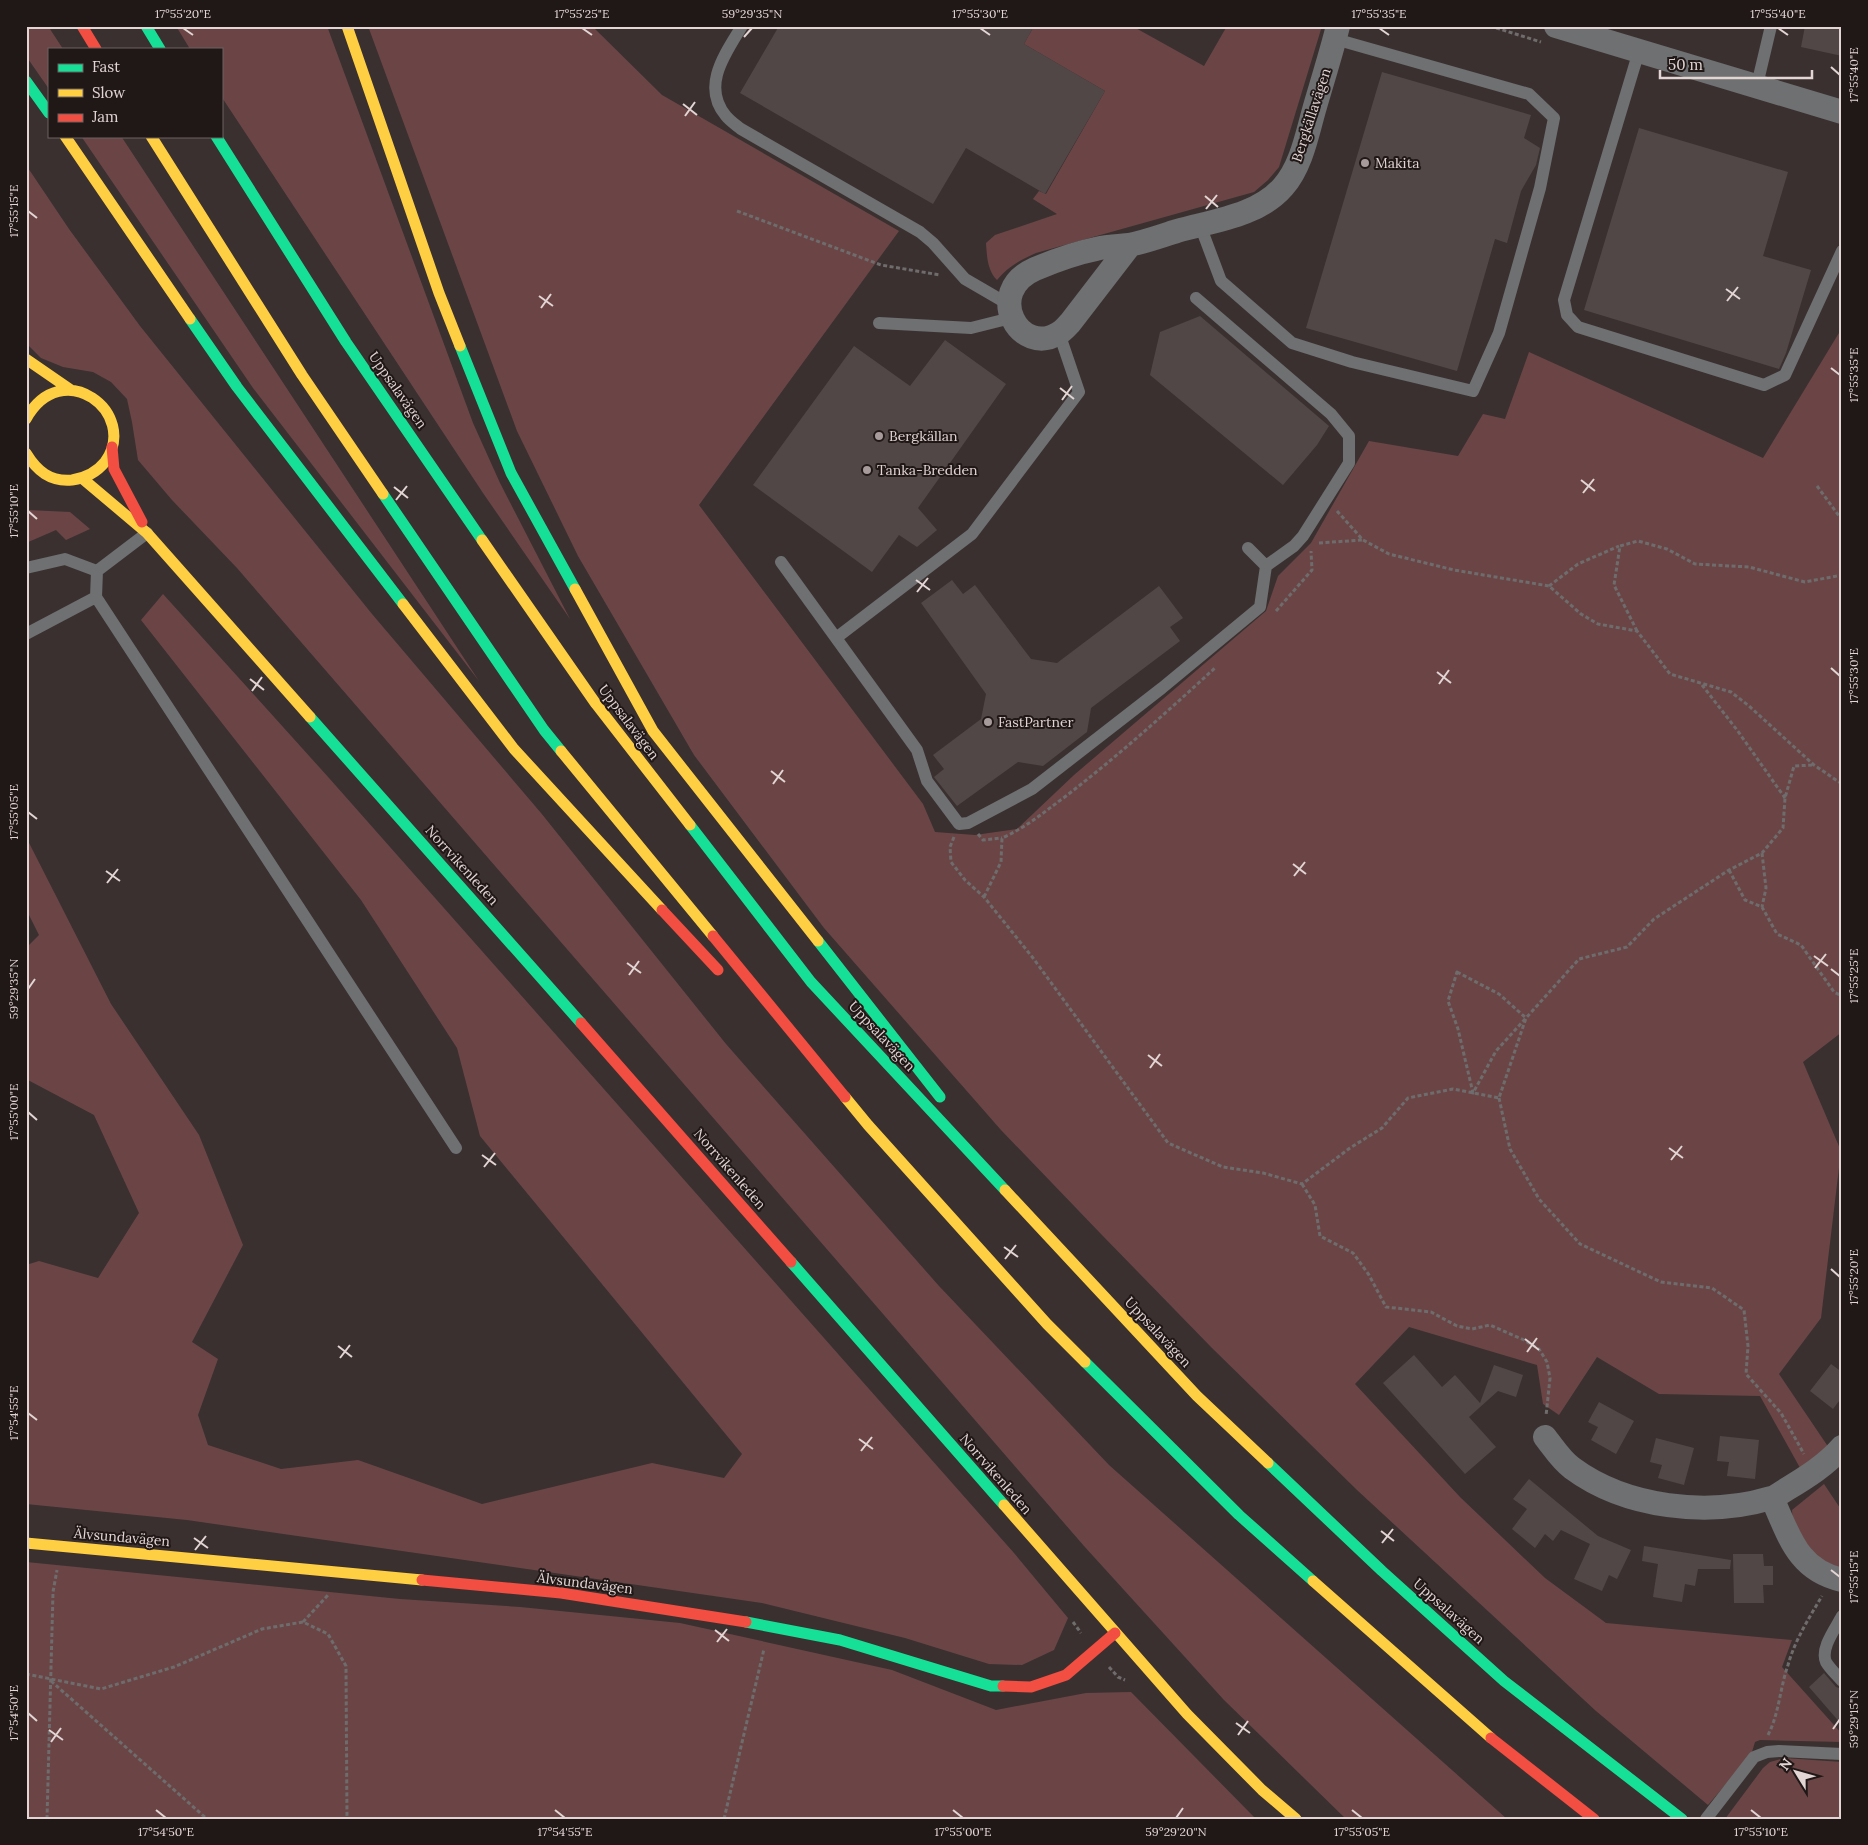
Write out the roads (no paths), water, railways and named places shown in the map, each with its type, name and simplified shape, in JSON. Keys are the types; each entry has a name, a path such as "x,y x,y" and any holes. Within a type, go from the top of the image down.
{"main road":[{"path":"82,26 95,48"},
{"path":"146,26 159,48"},
{"path":"347,26 439,293 512,473 648,722 946,1105"},
{"path":"26,81 48,112"},
{"path":"66,138 237,387 514,748 728,980"},
{"path":"153,138 302,375 544,730 868,1125"},
{"name":"Uppsalavägen","path":"217,138 346,342 596,704 811,982 1197,1396 1382,1571 1504,1680 1682,1819"},
{"name":"Norrvikenleden","path":"26,359 71,390 86,394 99,402 109,415 114,432 112,448 114,469 147,533"},
{"path":"26,419 31,409 43,398 55,392 71,390"},
{"path":"35,479 52,478 67,481 83,479 94,473 105,462 112,448"},
{"path":"26,453 38,470 52,478"},
{"name":"Norrvikenleden","path":"83,479 147,533 621,1068 1187,1714 1262,1790 1296,1819"},
{"path":"774,1029 868,1125 1048,1324 1239,1515 1482,1731 1594,1819"},
{"path":"971,1136 1056,1246"},
{"name":"Älvsundavägen","path":"26,1543 561,1593 716,1616 840,1640 992,1686 1031,1687 1066,1675 1115,1633"}],"street":[{"path":"1556,26 1842,112"},
{"name":"Bergkällavägen","path":"1010,311 1012,292 1018,281 1028,272 1095,249 1130,245 1239,214 1268,201 1284,186 1294,169 1304,144 1337,32"},
{"path":"1010,311 1018,329 1028,335 1038,338 1059,334 1070,323 1130,245"},
{"path":"1545,1437 1571,1467 1600,1485 1628,1496 1659,1503 1694,1507 1731,1506 1772,1498 1814,1472 1842,1448"},
{"path":"1772,1498 1799,1554 1817,1571 1837,1579"}],"lane":[{"path":"742,26 720,62 715,82 716,101 726,117 741,129 920,232 933,243 965,279 1010,311"},
{"path":"1757,85 1771,26"},
{"path":"1200,225 1221,280 1292,343 1352,362 1473,391 1499,333 1540,188 1554,118 1528,94 1337,32"},
{"path":"1639,51 1564,300 1566,315 1578,327 1764,385 1785,375 1842,252"},
{"path":"781,562 917,750 927,781 959,824 968,824 1032,789 1162,688 1260,607 1266,566 1294,546 1349,462 1348,436 1331,414 1196,298"},
{"path":"878,323 970,328 1010,311"},
{"path":"836,638 972,534 1079,392 1059,334"},
{"path":"147,533 97,572 96,596 456,1148"},
{"path":"1248,548 1266,566"},
{"path":"26,568 65,559 97,572"},
{"path":"26,634 96,596"},
{"path":"1842,1616 1826,1646 1825,1660 1842,1681"},
{"path":"1706,1819 1754,1757 1767,1752 1779,1751 1842,1754"}],"place":[{"name":"Makita","path":"1365,163"},
{"name":"Bergkällan","path":"879,436"},
{"name":"Tanka-Bredden","path":"867,470"},
{"name":"FastPartner","path":"988,722"}]}
